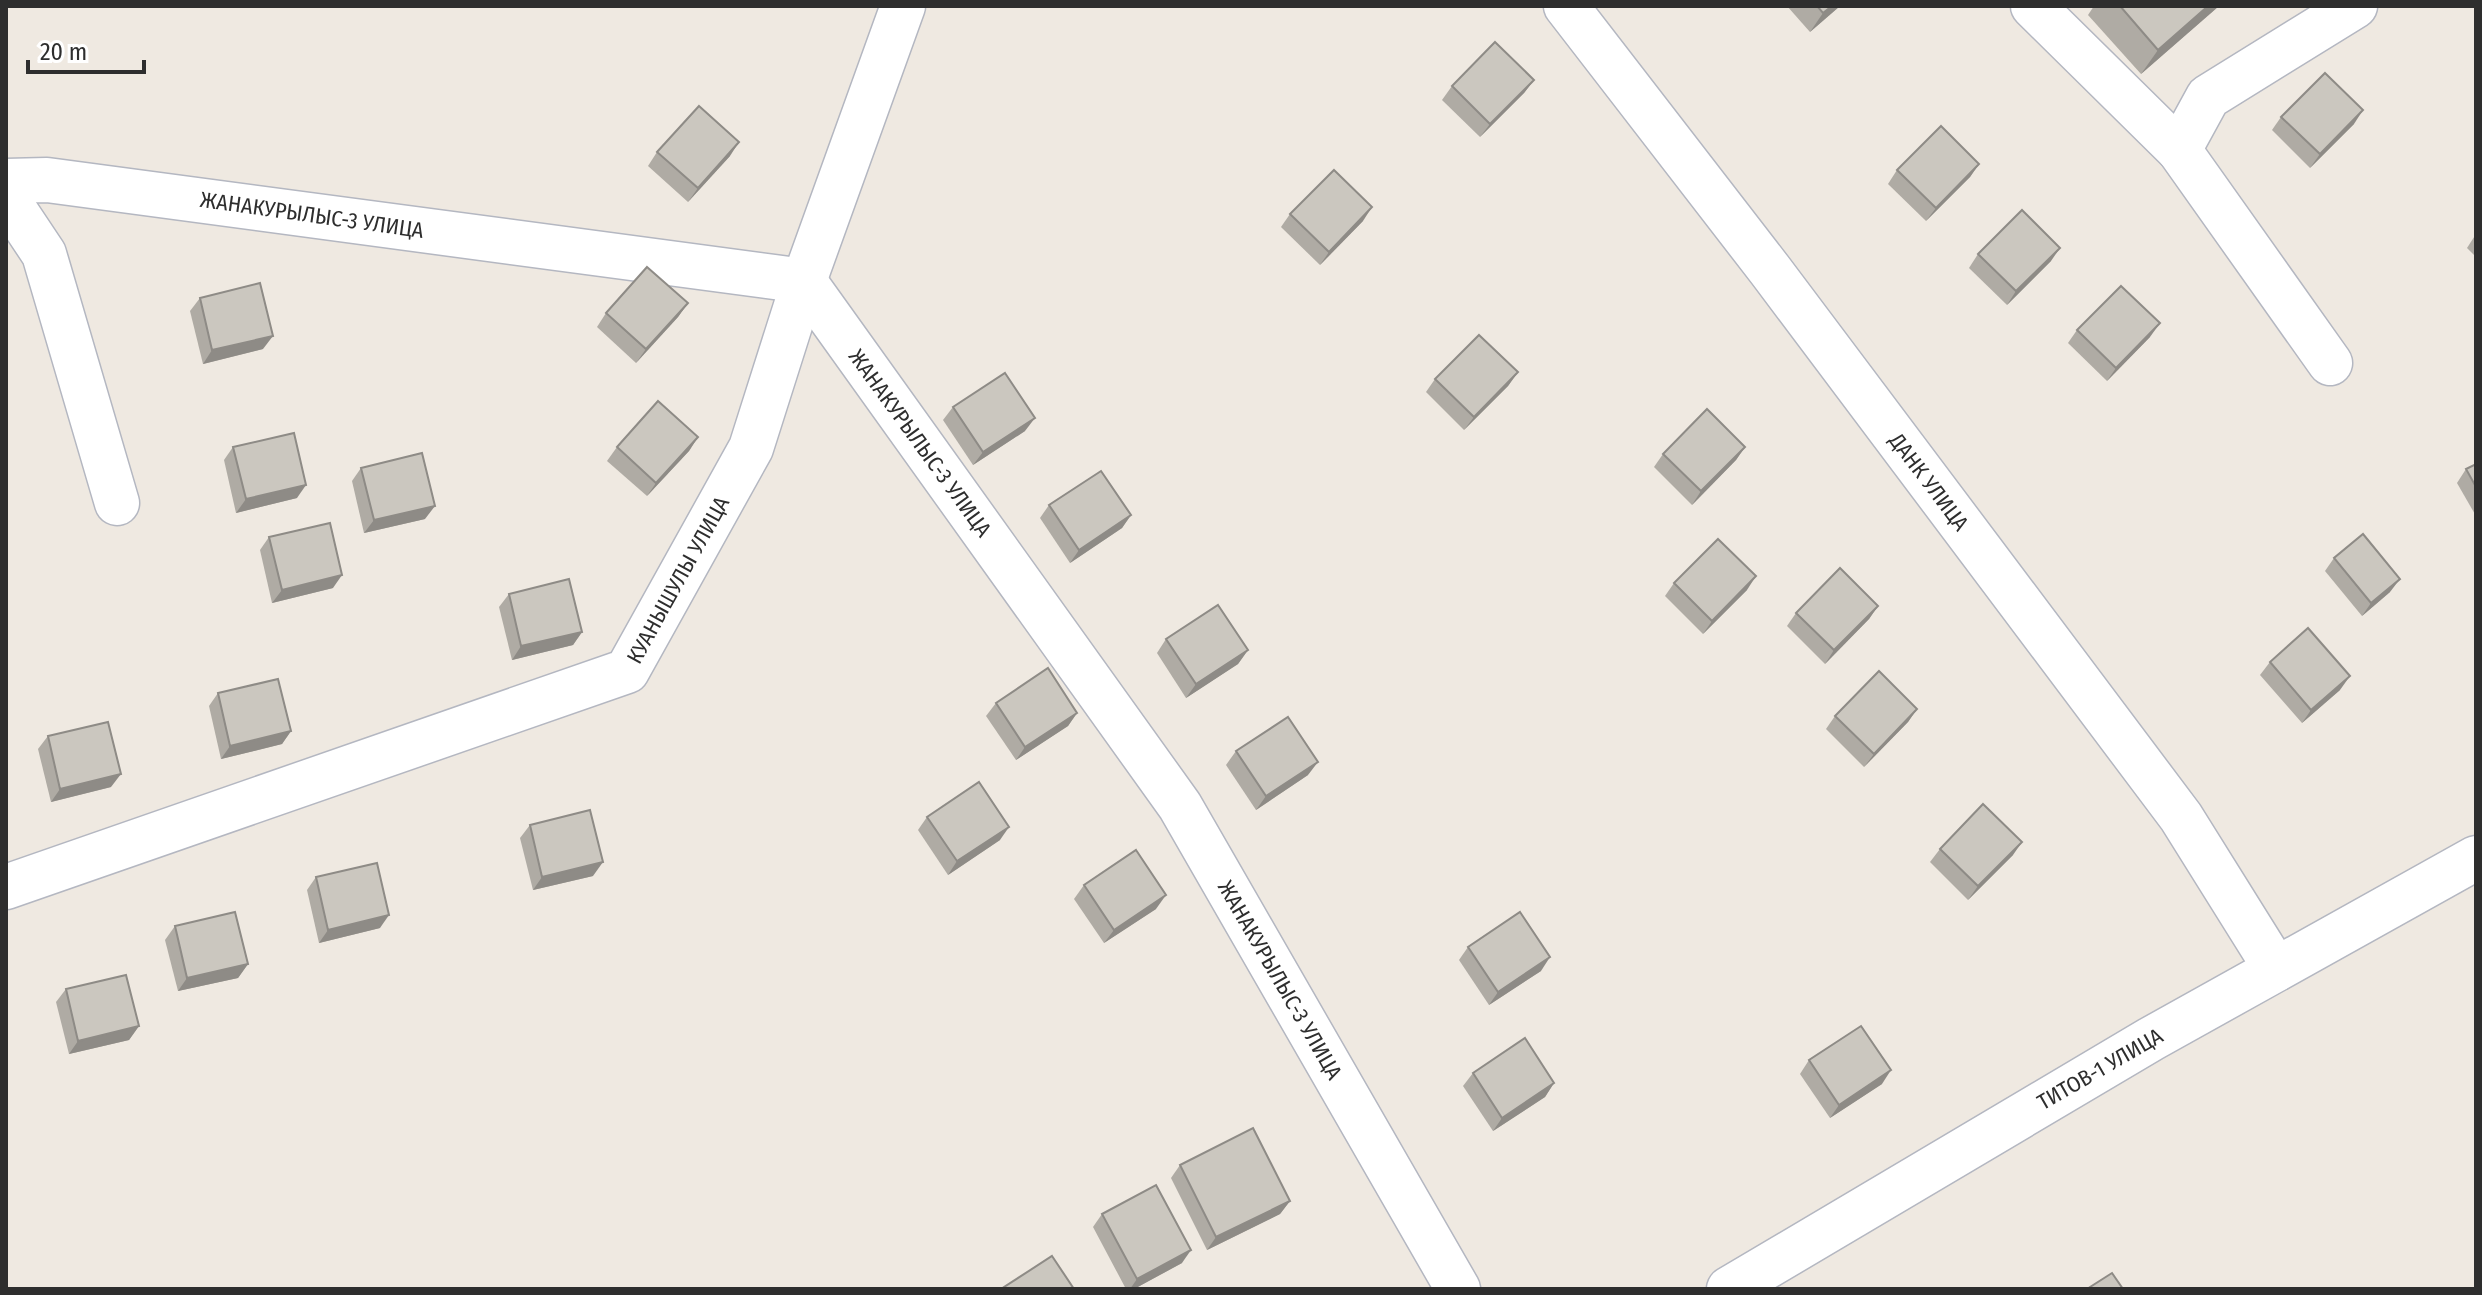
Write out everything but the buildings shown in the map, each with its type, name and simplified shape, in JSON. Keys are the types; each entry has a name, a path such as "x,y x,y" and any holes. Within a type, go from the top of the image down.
{"street":[{"name":"КУАНЫШУЛЫ УЛИЦА","path":"6,887 627,671 751,448 804,281 903,6"},
{"name":"ДАНК УЛИЦА","path":"1566,6 1770,270 2181,817 2276,969"},
{"path":"2033,6 2179,150 2330,363"},
{"path":"2179,150 2208,97 2355,6"},
{"name":"ЖАНАКУРЫЛЫС-3 УЛИЦА","path":"6,181 47,180 804,281 1180,806 1458,1289"},
{"path":"6,197 44,254 117,503"},
{"name":"ТИТОВ-1 УЛИЦА","path":"1729,1289 2151,1039 2476,858"}]}
